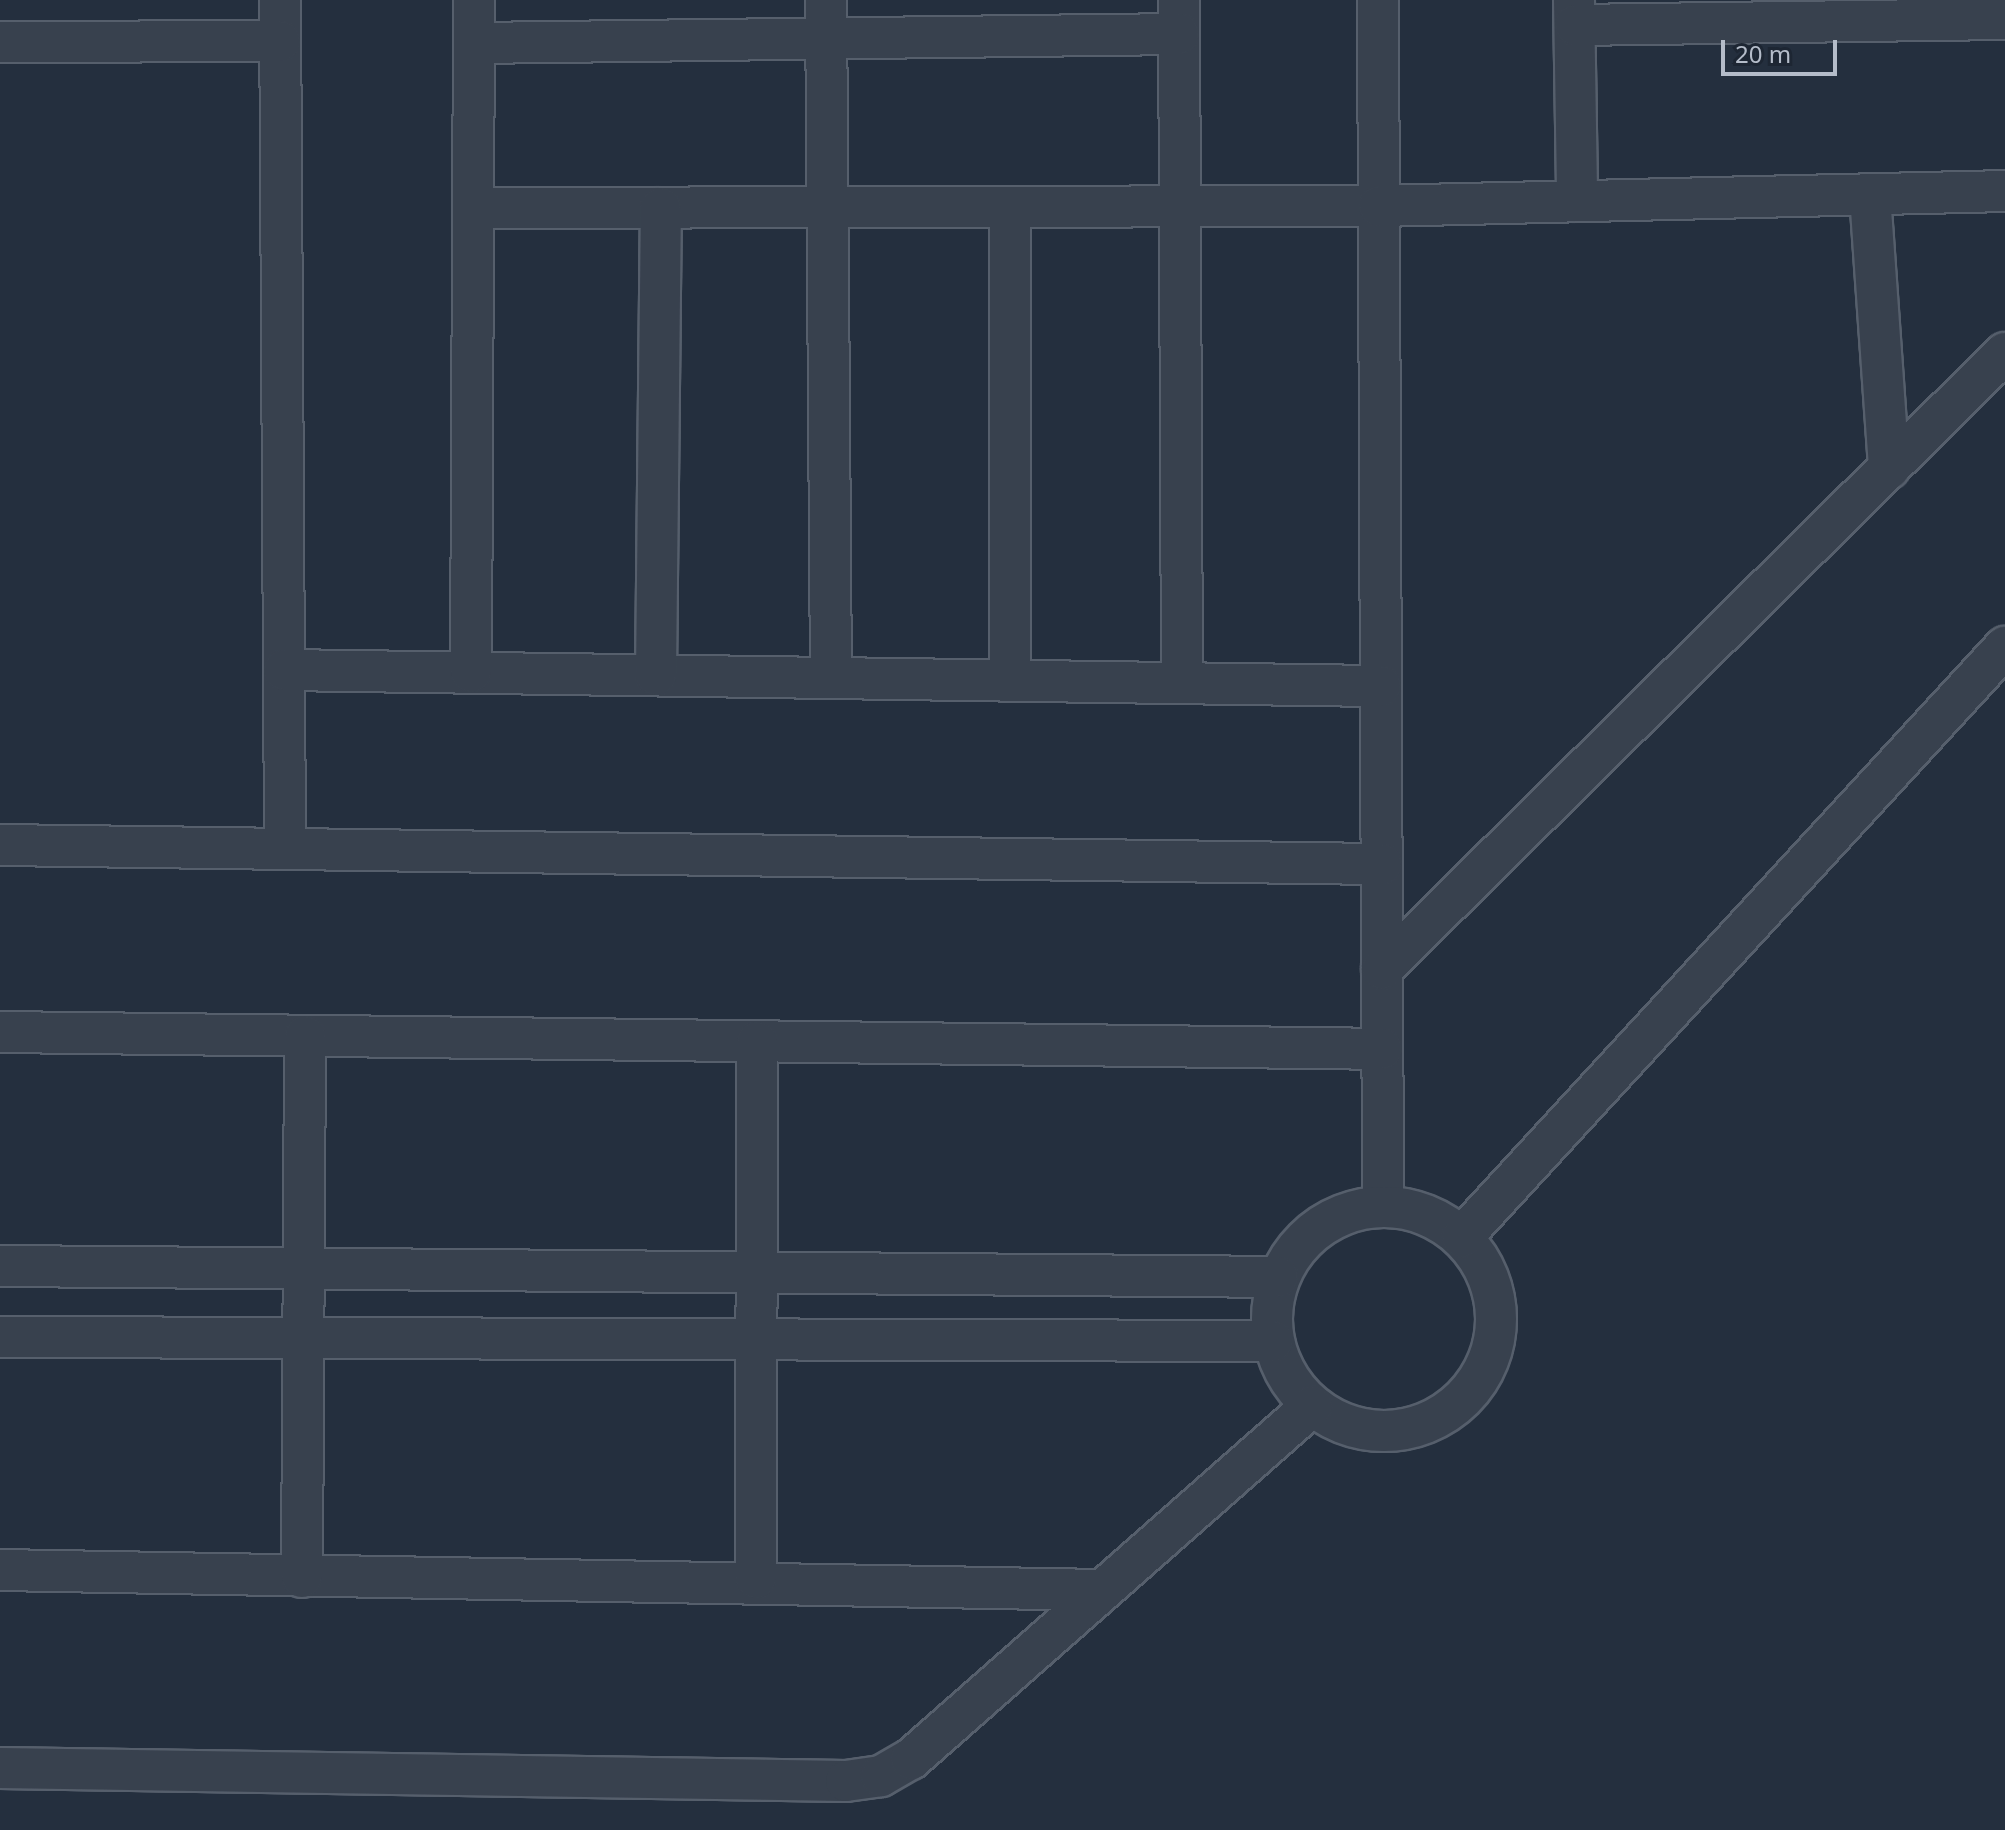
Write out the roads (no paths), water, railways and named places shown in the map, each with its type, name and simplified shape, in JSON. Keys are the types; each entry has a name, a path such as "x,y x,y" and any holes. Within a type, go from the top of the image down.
{"street":[{"path":"280,0 285,848"},
{"path":"471,672 474,0"},
{"path":"1378,0 1383,1206"},
{"path":"1577,201 1574,12 2005,19"},
{"path":"474,43 826,19 1179,17 1182,683"},
{"path":"826,19 831,677"},
{"path":"0,42 280,41"},
{"path":"475,208 1379,206 2005,191"},
{"path":"1870,195 1889,468"},
{"path":"1010,207 1010,680"},
{"path":"656,675 661,208"},
{"path":"1382,969 2005,353"},
{"path":"1462,1237 2005,647"},
{"path":"284,670 1381,686"},
{"path":"0,845 1382,864"},
{"path":"0,1032 1382,1049"},
{"path":"302,1577 305,1036"},
{"path":"756,1578 757,1042"},
{"path":"1383,1206 1439,1220 1462,1237 1482,1262 1497,1322 1492,1352 1468,1393 1431,1421 1401,1430 1339,1422 1312,1406 1281,1366 1273,1341 1278,1277 1320,1226 1383,1206"},
{"path":"0,1266 1278,1277"},
{"path":"0,1337 1273,1341"},
{"path":"0,1768 864,1780 911,1759 1312,1406"},
{"path":"0,1570 302,1577 756,1578 1102,1590"}]}
